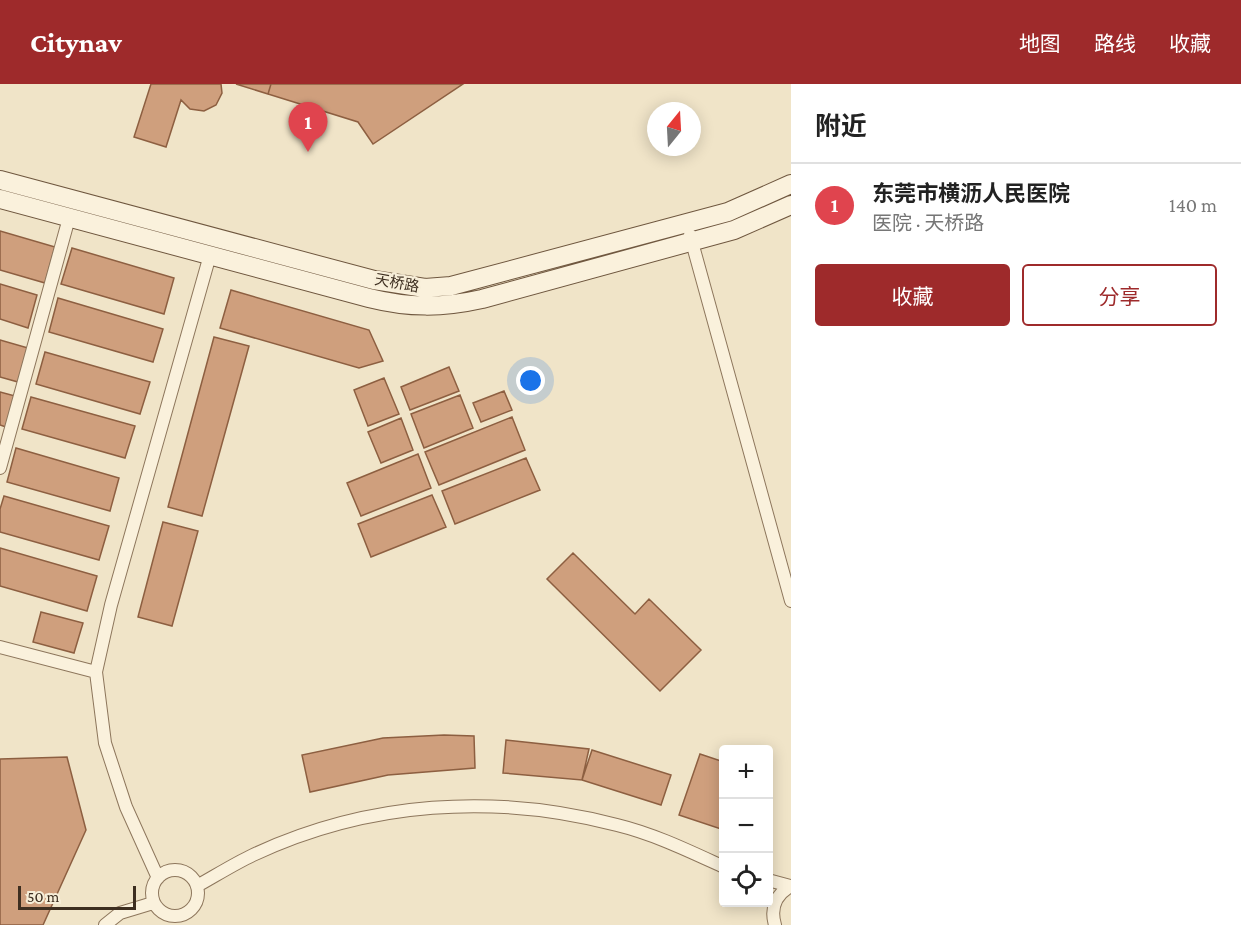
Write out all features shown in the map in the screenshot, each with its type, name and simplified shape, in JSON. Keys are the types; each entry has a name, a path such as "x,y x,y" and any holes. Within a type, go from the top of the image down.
{"main road":[{"name":"天桥路","path":"0,180 374,280 426,288 468,282 687,224 754,202 791,184"},
{"name":"天桥路","path":"0,199 369,298 397,305 425,307 454,305 692,242 734,230 791,205"}],"street":[{"path":"0,468 69,218"},
{"path":"687,224 791,602"},
{"path":"158,878 126,807 105,743 96,672 111,605 210,255"},
{"path":"0,647 96,672"},
{"path":"197,886 252,855 310,831 371,815 433,806 496,805 558,811 620,825 679,847 719,865"},
{"path":"172,870 180,871 193,879 197,886 198,894 193,908 180,916 164,914 153,903 151,894 158,878 172,870"},
{"path":"773,881 790,886"},
{"path":"774,920 777,898 790,886"},
{"path":"105,925 120,913 153,903"},
{"path":"764,907 774,920"}],"building":[{"path":"151,84 221,84 222,93 216,105 204,111 190,109 181,100 166,147 134,137"},
{"path":"236,84 271,84 268,94"},
{"path":"271,84 463,84 373,144 358,122 268,94"},
{"path":"0,231 55,247 45,283 0,270"},
{"path":"72,248 174,278 164,314 61,284"},
{"path":"0,284 37,295 28,328 0,319"},
{"path":"231,290 369,330 383,361 359,368 220,328"},
{"path":"58,298 163,329 153,362 49,332"},
{"path":"214,337 249,346 202,516 168,507"},
{"path":"0,340 28,348 18,382 0,377"},
{"path":"45,352 150,382 140,414 36,384"},
{"path":"449,367 459,391 410,410 401,387"},
{"path":"384,378 399,414 368,426 354,390"},
{"path":"504,391 512,410 481,422 473,403"},
{"path":"0,392 15,396 6,427 0,425"},
{"path":"460,395 473,428 424,448 411,414"},
{"path":"31,397 135,426 125,458 22,429"},
{"path":"512,417 525,450 439,485 425,452"},
{"path":"401,418 413,450 381,463 368,432"},
{"path":"16,448 119,478 110,511 7,482"},
{"path":"418,454 431,488 361,516 347,483"},
{"path":"526,458 540,490 455,524 442,491"},
{"path":"432,495 446,527 371,557 358,524"},
{"path":"4,496 109,526 99,560 0,532 0,509"},
{"path":"163,522 198,531 172,626 138,617"},
{"path":"0,548 97,576 87,611 0,586"},
{"path":"573,553 635,614 649,599 701,650 660,691 547,579"},
{"path":"41,612 83,623 74,653 33,642"},
{"path":"474,736 475,768 388,775 310,792 302,755 383,738"},
{"path":"506,740 589,749 582,780 503,773"},
{"path":"592,750 671,775 661,805 582,780"},
{"path":"700,754 719,760 719,828 679,815"},
{"path":"67,757 86,830 43,925 0,925 0,759"}],"place":[{"name":"东莞市横沥人民医院","path":"308,152"}]}
